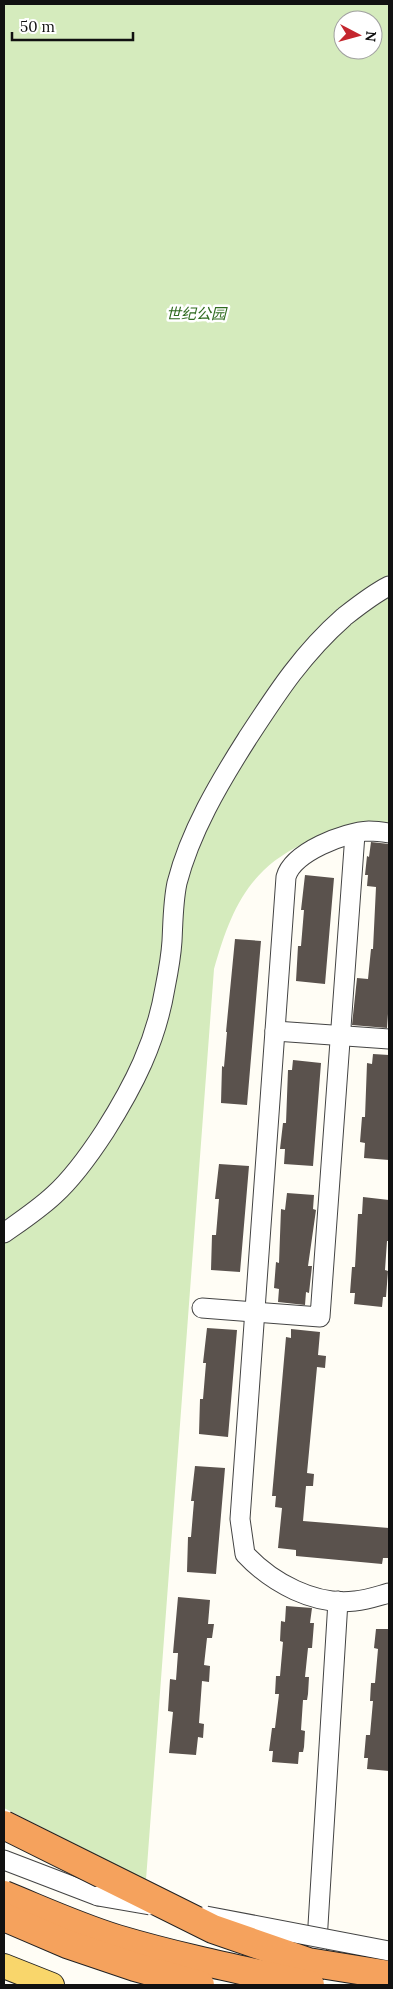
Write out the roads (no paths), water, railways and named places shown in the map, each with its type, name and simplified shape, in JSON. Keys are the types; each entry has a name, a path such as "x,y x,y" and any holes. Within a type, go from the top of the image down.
{"highway":[{"path":"4,1825 213,1929 308,1962 389,1975"},
{"path":"4,1893 68,1922 117,1939 236,1969 310,1985"},
{"path":"4,1916 67,1944 135,1967 199,1985"}],"main road":[{"path":"4,1966 52,1985"}],"street":[{"path":"4,1233 54,1196 70,1179 95,1147 140,1071 152,1041 165,990 170,958 174,900 178,882 197,829 236,756 274,697 295,667 310,650 354,609 389,586"},
{"path":"389,833 368,831 340,838 309,851 288,869 286,877 240,1519 245,1554 267,1574 288,1587 310,1596 338,1601 356,1601 389,1593"},
{"path":"202,1308 320,1317 355,834"},
{"path":"275,1031 389,1040"},
{"path":"314,1985 338,1601"},
{"path":"4,1860 98,1896 389,1951"},
{"path":"4,1893 87,1936 199,1985"}],"park label":[{"name":"世纪公园","path":"196,313"}]}
